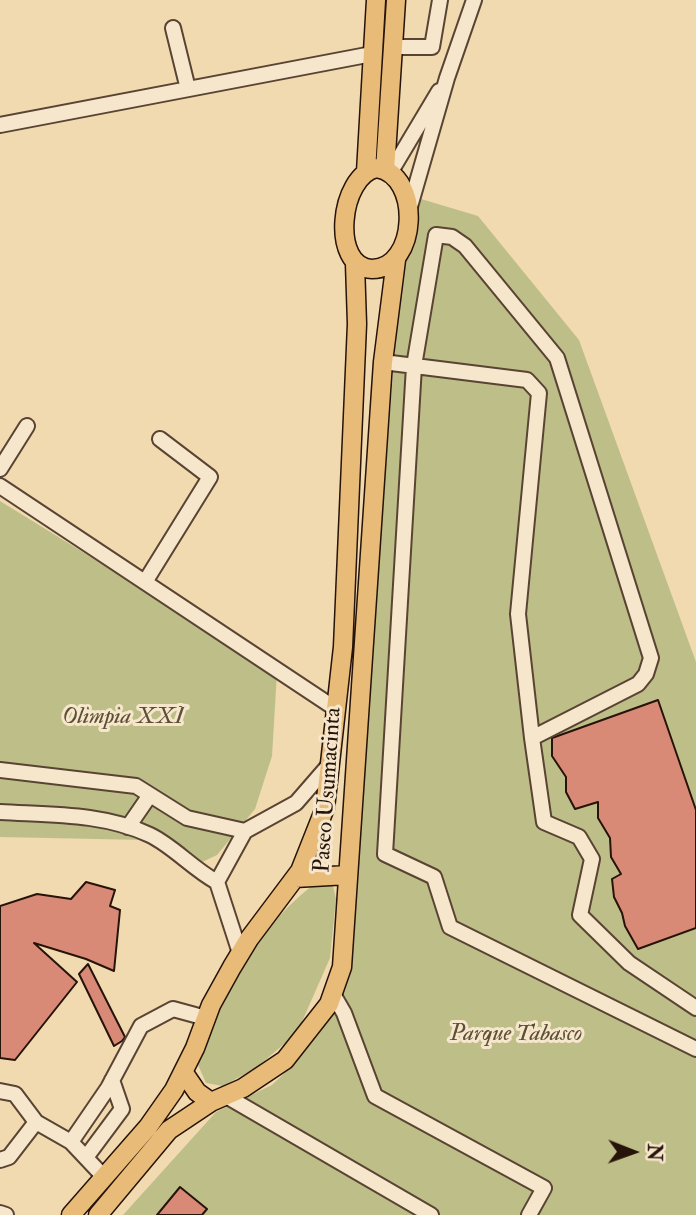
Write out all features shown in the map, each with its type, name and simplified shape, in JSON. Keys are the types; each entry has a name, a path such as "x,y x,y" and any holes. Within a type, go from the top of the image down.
{"main road":[{"path":"366,172 376,0"},
{"path":"387,171 396,0"},
{"path":"377,168 387,171 401,184 409,210 408,228 396,260 373,269 355,264 348,250 345,234 346,210 353,186 366,172 377,168"},
{"name":"Paseo Usumacinta","path":"98,1215 169,1130 218,1099 243,1088 285,1060 330,1004 342,967 383,362 396,260"},
{"name":"Paseo Usumacinta","path":"71,1215 148,1127 184,1073 206,1018 240,953 300,870 325,808 343,647 356,338 355,264"},
{"path":"295,878 348,875"},
{"path":"184,1073 197,1092 218,1099"}],"street":[{"path":"432,47 440,0"},
{"path":"409,210 447,78 474,0"},
{"path":"173,28 188,89"},
{"path":"393,47 432,47 454,58"},
{"path":"0,125 372,54"},
{"path":"387,171 447,78"},
{"path":"532,738 638,684 646,674 652,658 557,358 465,247 452,237 436,235 414,366 385,853 434,877 450,927 696,1049"},
{"path":"383,362 527,380 539,393 518,614 544,822 579,838 592,859 580,915 629,963 696,1008"},
{"path":"0,469 27,426"},
{"path":"145,582 210,477 160,439"},
{"path":"0,486 336,709"},
{"path":"217,882 245,831 296,803 329,765"},
{"path":"0,770 136,786 187,818 245,831"},
{"path":"128,827 150,795"},
{"path":"0,812 107,820 152,836 202,874 217,882 240,953"},
{"path":"333,994 344,1013 375,1096 544,1188 529,1215"},
{"path":"71,1142 112,1080 141,1026 173,1009 206,1018"},
{"path":"87,1157 122,1109 112,1080"},
{"path":"0,1091 15,1094 36,1122 71,1142 104,1177"},
{"path":"218,1099 430,1215"},
{"path":"0,1160 9,1157 36,1122"},
{"path":"0,1213 6,1215"}],"green space":[{"name":"Parque Tabasco","path":"421,199 478,216 579,340 696,662 696,1215 123,1215 216,1112 272,1085 292,1066 318,1035 337,1006 352,953 359,816 401,269"},
{"name":"Olimpia XXI","path":"0,501 277,672 272,756 255,809 217,855 185,870 145,840 0,837"},
{"path":"313,885 333,886 336,899 330,958 297,1033 257,1067 223,1086 206,1083 198,1065 220,1002 232,979 262,935"}],"building":[{"path":"658,700 696,810 696,928 638,949 625,926 614,897 612,879 621,874 611,857 610,838 598,818 598,802 575,809 566,792 566,777 552,756 552,738"},
{"path":"86,882 115,890 110,906 120,910 114,971 34,943 77,982 15,1060 0,1058 0,906 37,894 71,899"},
{"path":"88,964 125,1037 114,1046 79,974"},
{"path":"180,1187 207,1209 202,1215 157,1215"}]}
